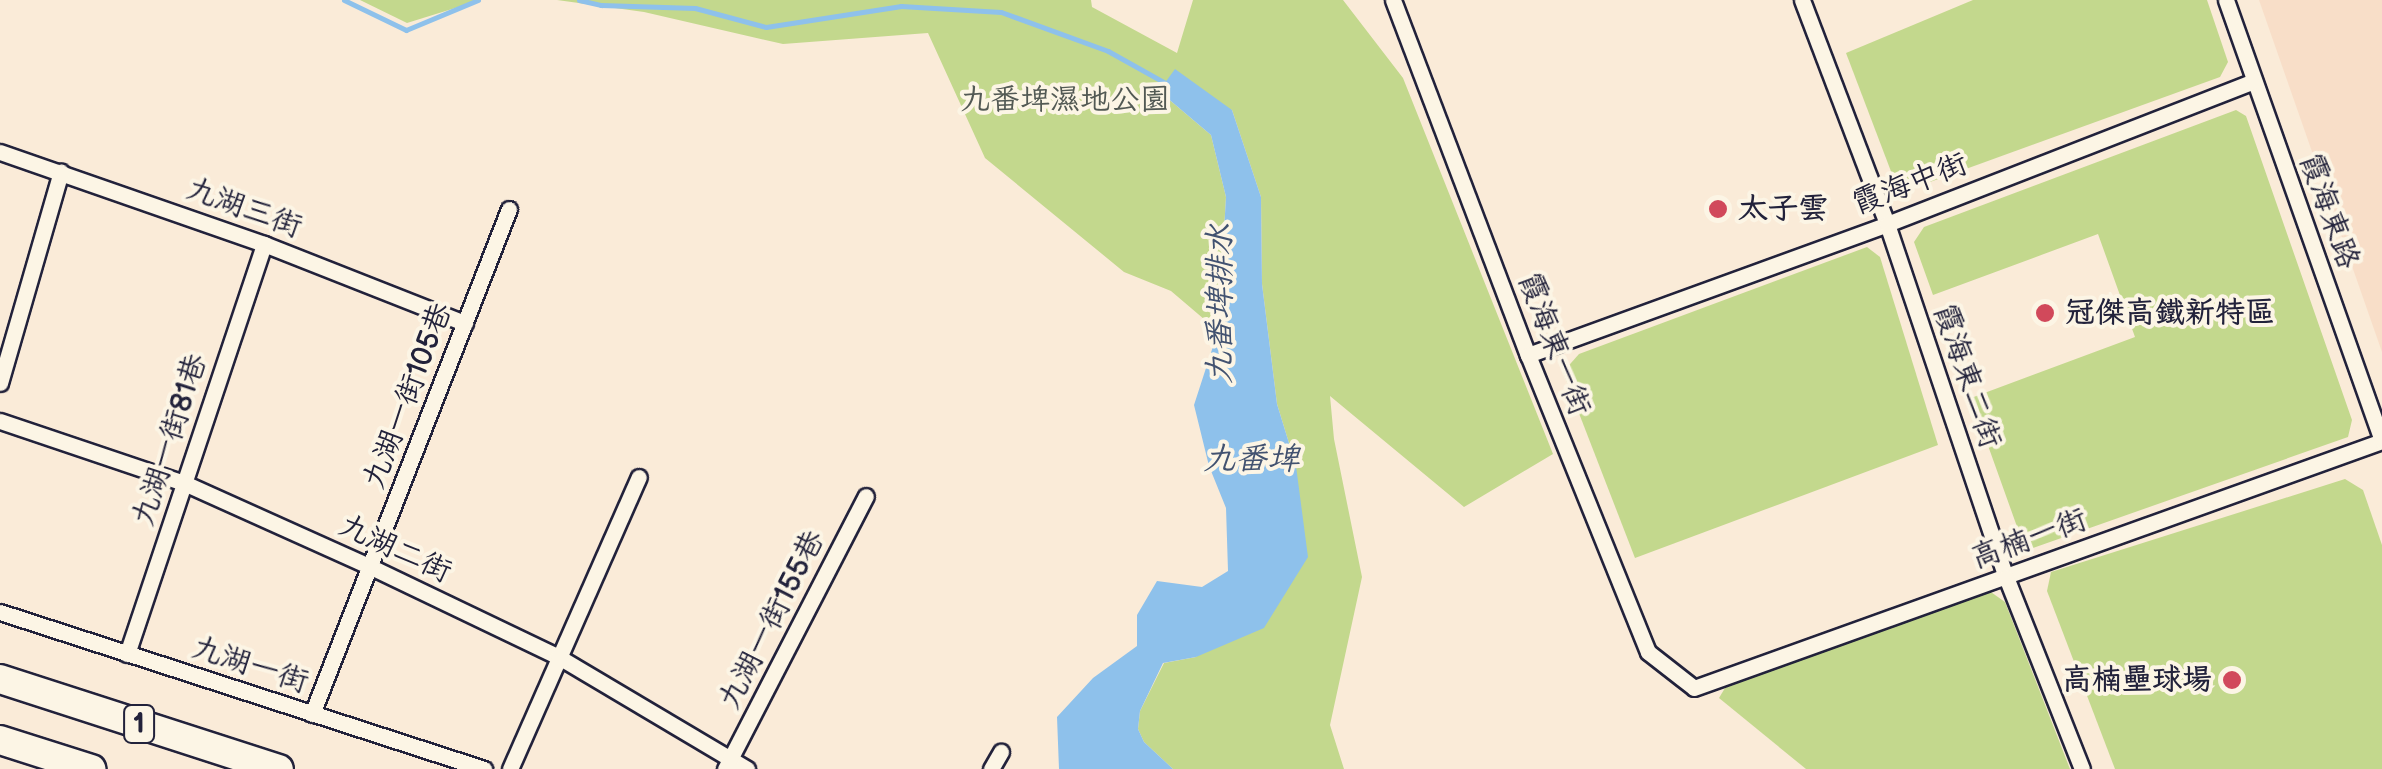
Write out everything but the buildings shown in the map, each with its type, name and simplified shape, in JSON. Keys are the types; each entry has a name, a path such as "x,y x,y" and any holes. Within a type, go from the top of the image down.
{"highway":[{"name":"1","path":"0,679 279,769"},
{"name":"1","path":"0,740 91,769"}],"street":[{"name":"霞海東一街","path":"1392,0 1648,652 1694,688"},
{"name":"霞海東二街","path":"1802,0 1886,224 2006,577 2082,769"},
{"name":"霞海東路","path":"2226,0 2382,441"},
{"name":"霞海中街","path":"1528,354 1886,224 2254,81"},
{"name":"九湖三街","path":"0,152 264,244 466,324"},
{"path":"0,383 61,172"},
{"name":"九湖一街105巷","path":"312,714 509,209"},
{"name":"九湖一街81巷","path":"127,654 264,244"},
{"name":"九湖二街","path":"0,422 184,483 370,567 558,656 728,764 747,769"},
{"name":"高楠一街","path":"1694,688 2382,441"},
{"path":"510,769 640,476"},
{"name":"九湖一街155巷","path":"728,764 866,496"},
{"name":"九湖一街","path":"0,612 484,769"},
{"path":"991,769 1001,752"}],"shaded area":[{"path":"2259,0 2382,0 2382,352"}],"green space":[{"path":"360,0 481,0 407,23"},
{"name":"九番埤濕地公園","path":"557,0 1091,0 1092,7 1177,53 1193,0 1343,0 1403,78 1553,454 1464,507 1330,396 1334,439 1362,577 1330,725 1344,769 1173,769 1144,742 1138,729 1140,711 1164,663 1196,657 1296,466 1277,404 1262,284 1261,197 1232,110 1159,91 1211,135 1226,197 1218,331 1171,291 1124,272 985,158 928,33 783,44 644,12"},
{"path":"1973,0 2207,0 2228,62 2220,77 1919,186 1892,174 1846,53"},
{"path":"2236,110 2246,116 2352,420 2348,437 2033,548 2020,535 1971,398 2135,337 2098,234 1933,295 1914,242 1924,227"},
{"path":"1867,247 1880,257 1938,445 1635,558 1563,372 1579,354"},
{"name":"高楠壘球場","path":"2345,479 2363,490 2382,545 2382,769 2115,769 2047,591 2051,572"},
{"path":"1988,590 2005,602 2070,769 1806,769 1719,698 1725,688"}],"water":[{"name":"九番埤","path":"1175,69 1232,110 1261,197 1262,284 1277,404 1296,466 1308,557 1264,628 1196,657 1163,663 1140,711 1138,729 1144,742 1173,769 1059,769 1057,717 1093,678 1137,646 1137,615 1157,581 1202,587 1228,571 1226,508 1209,466 1194,405 1218,331 1226,197 1211,135 1159,91"}],"waterway":[{"name":"九番埤排水","path":"344,0 406,30 478,0"},
{"name":"九番埤排水","path":"579,0 601,5 695,8 766,27 901,6 1001,12 1108,51 1167,84"}],"place":[{"name":"太子雲","path":"1718,209"},
{"name":"冠傑高鐵新特區","path":"2045,313"},
{"name":"高楠壘球場","path":"2232,680"}]}
